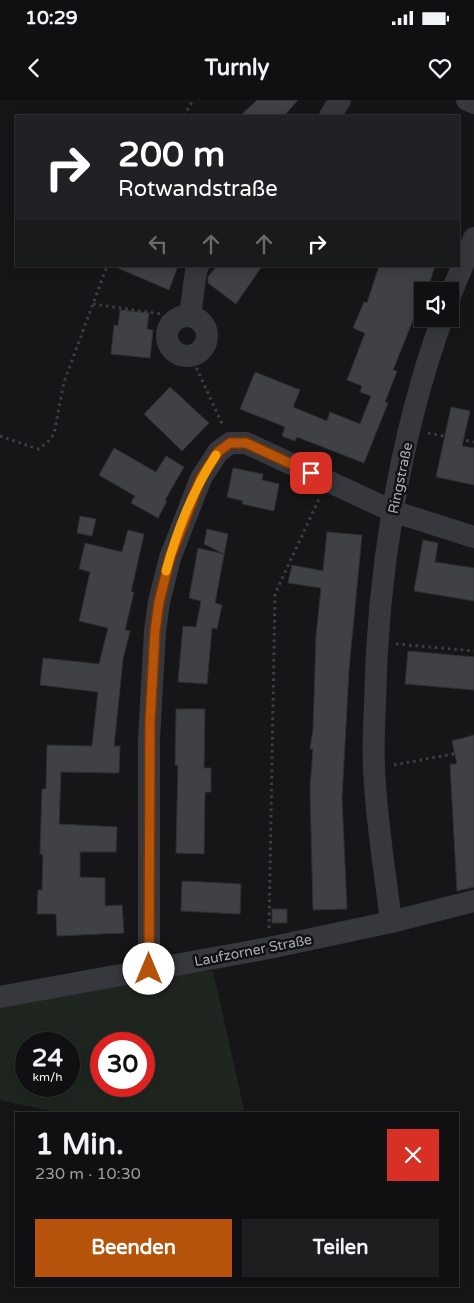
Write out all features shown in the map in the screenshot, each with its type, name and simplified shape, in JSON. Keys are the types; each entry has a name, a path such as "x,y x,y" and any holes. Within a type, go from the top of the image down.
{"street":[{"path":"331,115 340,100"},
{"path":"467,100 474,104"},
{"path":"459,283 467,272 474,238"},
{"path":"180,320 198,319 207,331 206,344 203,350 192,356 176,354 168,345 167,330 180,320 198,267"},
{"name":"Ringstraße","path":"391,922 374,768 376,642 392,511 410,430 439,327"},
{"path":"149,969 150,740 155,631 170,558 201,478 218,452 230,443 246,443 392,511 474,537"},
{"name":"Laufzorner Straße","path":"0,997 269,948 391,922 474,901"}],"path":[{"path":"185,115 193,100"},
{"path":"0,436 38,449 48,444 54,434 64,382 107,267"},
{"path":"94,304 161,314 180,320"},
{"path":"192,356 223,427 218,452"},
{"path":"410,430 474,442"},
{"path":"269,948 275,594 327,481"},
{"path":"376,642 474,651"},
{"path":"374,768 474,750"}],"shaded area":[{"path":"213,971 245,1112 55,1112 0,1100 0,1006 182,972"}],"building":[{"path":"257,100 298,100 285,115 241,115"},
{"path":"115,267 178,267 169,290"},
{"path":"216,267 261,267 236,304 208,283 208,277"},
{"path":"379,267 435,267 430,282 414,282 414,318 393,370 397,371 385,402 388,403 364,463 297,437 295,441 282,436 285,427 240,409 255,372 300,390 293,407 327,421 330,412 360,424 371,396 360,392 362,386 347,380 365,333 353,328 364,302 367,303"},
{"path":"120,310 149,313 147,329 153,330 150,358 111,354 114,325 118,326"},
{"path":"170,387 209,423 182,451 144,414"},
{"path":"451,407 470,411 462,446 474,448 474,485 436,477"},
{"path":"114,448 156,472 166,456 184,467 165,500 167,501 158,518 131,503 135,496 99,475"},
{"path":"233,468 263,474 262,480 279,484 274,511 242,504 243,501 227,497"},
{"path":"80,516 96,519 92,536 77,533"},
{"path":"207,529 228,534 215,603 222,605 217,629 212,628 207,684 178,682 183,626 196,627 201,601 189,598 198,548 224,554 204,544"},
{"path":"128,530 144,534 125,630 130,631 123,659 114,746 120,746 119,773 61,772 59,824 117,827 116,852 80,852 80,877 105,878 105,906 122,905 124,933 57,936 56,914 37,914 38,890 42,890 43,855 40,854 42,789 46,789 47,745 92,746 98,692 40,685 43,658 99,664 108,628 79,621 90,572 79,569 85,543 122,552"},
{"path":"327,532 362,535 349,669 342,799 347,909 313,910 310,788 313,749 310,749 313,730 316,636 321,588 288,583 292,565 323,571"},
{"path":"423,540 438,543 435,562 474,568 474,601 414,591"},
{"path":"408,651 474,657 474,690 405,684"},
{"path":"176,709 205,709 204,768 211,768 211,792 205,792 204,854 176,853 178,765 175,765"},
{"path":"474,735 474,887 457,891 450,764 457,764 452,741"},
{"path":"182,881 241,884 240,914 181,911"},
{"path":"272,909 287,909 287,923 272,923"}],"slow traffic":[{"path":"166,571 179,530 201,478 216,455"}],"route":[{"path":"149,969 150,722 155,631 164,580 179,530 201,478 218,452 230,443 246,443 311,473"}]}
